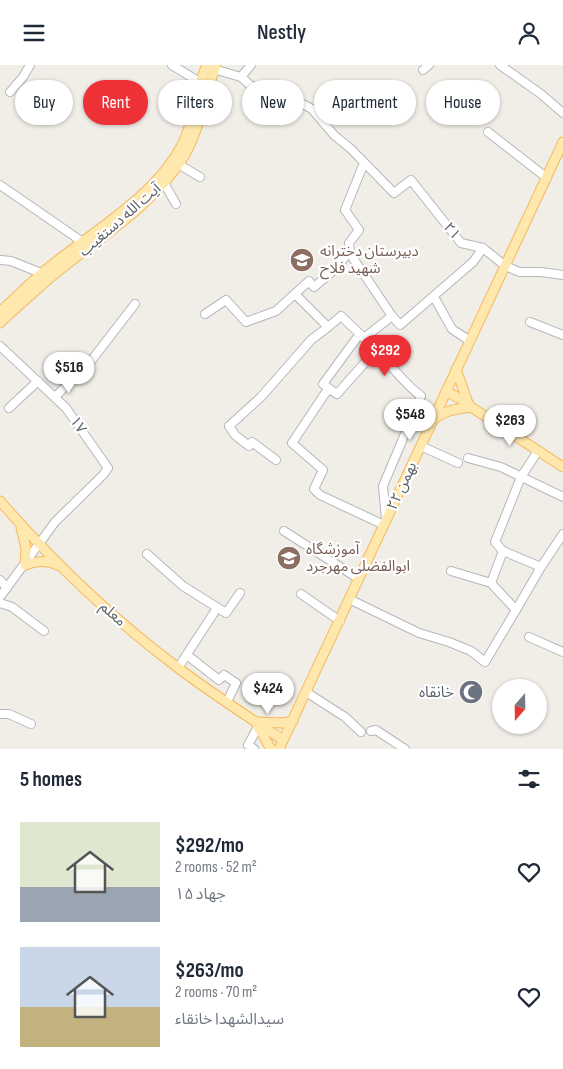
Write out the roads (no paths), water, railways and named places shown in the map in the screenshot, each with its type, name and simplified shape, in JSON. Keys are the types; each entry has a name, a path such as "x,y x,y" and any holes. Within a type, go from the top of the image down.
{"main road":[{"name":"آیت الله دستغیب","path":"207,80 211,67"},
{"name":"آیت الله دستغیب","path":"86,244 143,193 172,161 190,125"},
{"name":"آیت الله دستغیب","path":"0,312 86,244 135,211 164,183 178,164 193,139 196,125"},
{"name":"۲۲ بهمن","path":"281,745 563,142"},
{"name":"آیت الله دستغیب","path":"0,323 46,275"},
{"path":"456,369 463,391 471,407"},
{"path":"445,393 464,406 471,407 563,467"},
{"path":"433,419 451,409 471,407"},
{"name":"معلم","path":"0,501 40,545 145,643 239,710 281,745"},
{"path":"18,522 25,540 25,565 46,561 63,567"},
{"path":"268,747 257,724 293,721"}],"street":[{"path":"10,92 23,77 30,65"},
{"path":"172,65 196,80"},
{"path":"241,77 250,65"},
{"path":"500,65 541,94 563,113"},
{"path":"211,67 241,77 250,85 272,94 295,100 312,109 334,135 364,163 345,210 359,230 349,243 349,252 400,325 473,261 484,247"},
{"path":"488,132 547,178"},
{"name":"۲۱","path":"364,163 394,193 410,180 461,243 484,247 504,265"},
{"path":"178,164 200,177"},
{"path":"164,183 176,204"},
{"path":"0,185 86,244"},
{"path":"205,313 226,300 246,322 276,311 309,281 314,287 333,271 349,252"},
{"path":"1,260 11,261 46,275"},
{"path":"504,265 519,272 563,275"},
{"path":"295,294 328,327"},
{"path":"434,297 452,329 470,341"},
{"path":"55,397 91,361 136,305"},
{"path":"368,359 337,394 323,384 360,339 392,316"},
{"path":"276,461 252,441 249,446 235,435 230,425 261,397 311,340 341,317 360,339 374,346 402,380 421,396 383,487 385,522 338,505 320,495 314,489 323,470 292,443 326,391 331,390"},
{"path":"530,323 563,335"},
{"name":"۱۷","path":"0,345 66,408 108,468 55,522 40,545"},
{"path":"9,408 38,381"},
{"path":"421,446 458,463"},
{"path":"538,451 521,477 495,542 503,551 541,567"},
{"path":"468,458 501,467 563,497"},
{"path":"284,531 359,579"},
{"path":"349,599 420,633 471,651 485,662 541,567 563,534"},
{"path":"0,597 40,545"},
{"path":"491,583 503,551"},
{"path":"147,554 183,587 190,589 226,613 240,593"},
{"path":"451,571 491,583 516,610"},
{"path":"0,580 8,588"},
{"path":"301,594 340,621"},
{"path":"0,603 12,607 44,631"},
{"path":"178,668 218,608"},
{"path":"529,637 561,651"},
{"path":"187,655 219,679 224,675 236,683 227,702"},
{"path":"306,692 345,717 362,732"},
{"path":"0,714 9,714 31,724"},
{"path":"254,749 248,745 257,724"},
{"path":"371,731 376,730 405,749"}],"place":[{"name":"دبیرستان دخترانه شهید فلاح","path":"302,260"},
{"name":"آموزشگاه ابوالفضلی مهرجرد","path":"289,558"},
{"name":"خانقاه","path":"471,692"}]}
